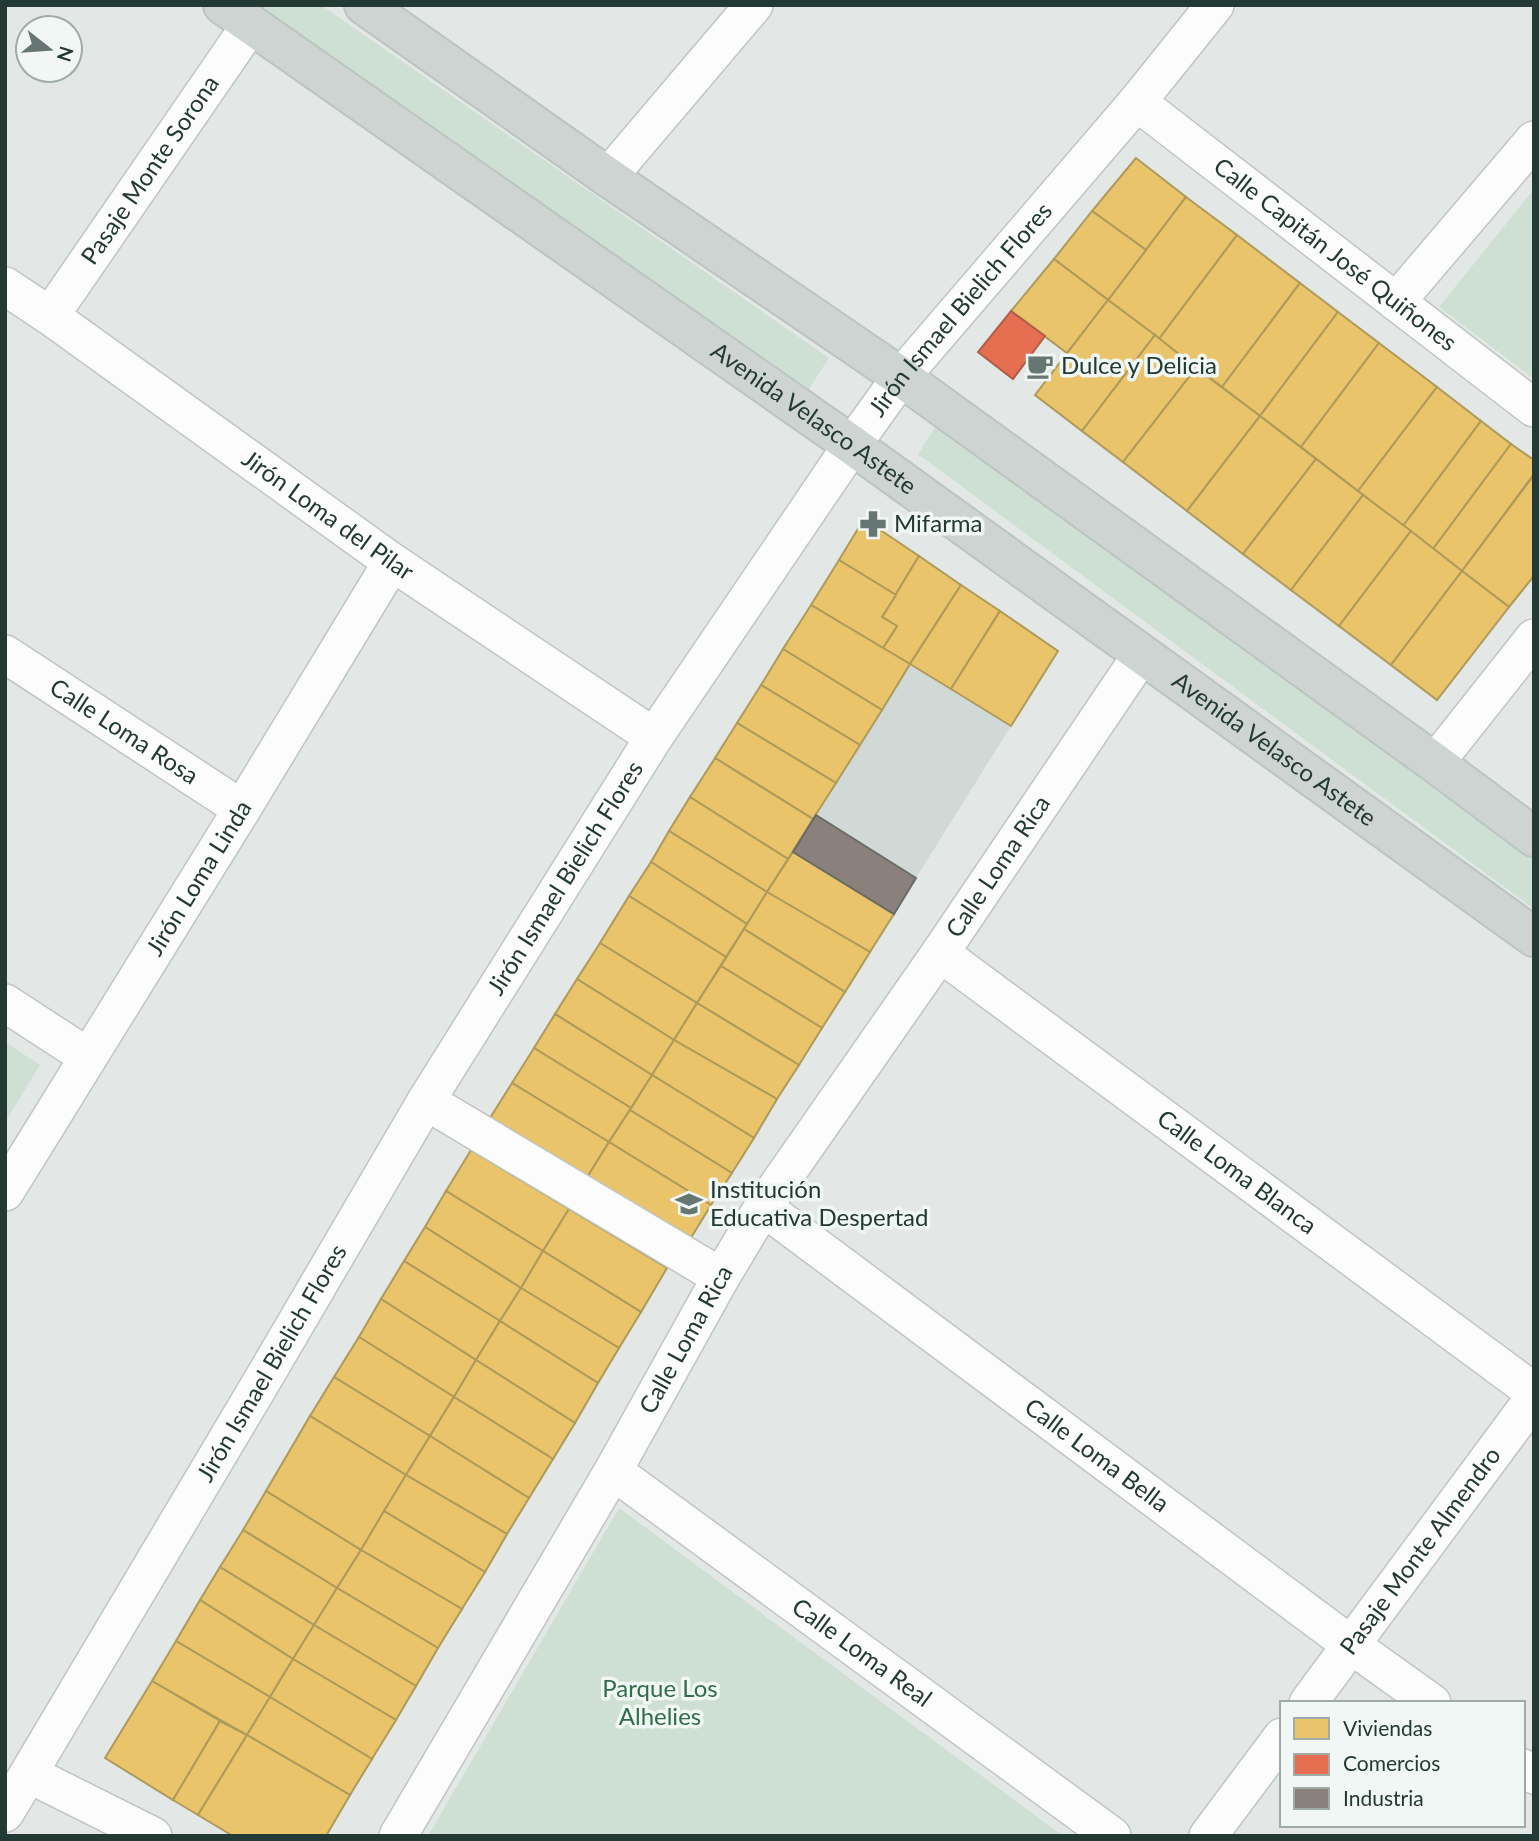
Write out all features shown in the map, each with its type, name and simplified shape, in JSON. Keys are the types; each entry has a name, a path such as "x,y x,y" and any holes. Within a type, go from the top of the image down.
{"main road":[{"path":"364,5 608,177 901,377 1534,837"},
{"name":"Avenida Velasco Astete","path":"237,15 852,444 1534,937"}],"street":[{"path":"608,177 754,5"},
{"name":"Jirón Ismael Bielich Flores","path":"5,1813 426,1101 654,737 852,444 901,377 1137,102 1215,5"},
{"name":"Pasaje Monte Sorona","path":"50,316 237,15"},
{"name":"Calle Capitán José Quiñones","path":"1137,102 1534,408"},
{"path":"1396,302 1534,140"},
{"name":"Jirón Loma del Pilar","path":"5,286 392,562 654,737"},
{"name":"Jirón Loma Linda","path":"5,1192 392,562"},
{"path":"1435,763 1534,638"},
{"name":"Calle Loma Rosa","path":"5,654 242,809"},
{"name":"Calle Loma Rica","path":"398,1836 763,1207 940,953 1142,654"},
{"name":"Calle Loma Blanca","path":"940,953 1534,1392"},
{"path":"5,1003 88,1057"},
{"path":"426,1101 721,1277"},
{"name":"Calle Loma Bella","path":"763,1207 1429,1701"},
{"name":"Pasaje Monte Almendro","path":"1309,1701 1534,1398"},
{"name":"Calle Loma Real","path":"612,1471 1112,1836"},
{"path":"1208,1836 1280,1741"},
{"path":"29,1774 153,1836"}],"shaded area":[{"path":"910,664 1011,726 916,878 816,815"}],"green space":[{"path":"255,5 321,5 829,358 809,389"},
{"path":"1534,189 1534,379 1439,307"},
{"path":"936,426 1534,859 1534,909 918,454"},
{"path":"5,1042 40,1065 5,1122"},
{"name":"Parque Los Alhelies","path":"619,1508 1063,1836 428,1836"}],"building: Viviendas":[{"path":"1136,158 1186,197 1146,250 1092,211"},
{"path":"1186,197 1237,235 1159,339 1108,300"},
{"path":"1092,211 1146,250 1108,300 1054,259"},
{"path":"1237,235 1300,283 1222,387 1159,339"},
{"path":"1054,259 1108,300 1067,353 1011,311"},
{"path":"1300,283 1338,312 1260,416 1222,387"},
{"path":"1108,300 1155,335 1082,431 1035,395"},
{"path":"1338,312 1379,343 1301,447 1260,416"},
{"path":"1155,335 1196,368 1123,462 1082,431"},
{"path":"1379,343 1437,387 1358,491 1301,447"},
{"path":"1196,368 1260,416 1187,511 1123,462"},
{"path":"1437,387 1481,421 1403,526 1358,491"},
{"path":"1260,416 1316,459 1243,554 1187,511"},
{"path":"1481,421 1511,444 1433,549 1403,526"},
{"path":"1511,444 1534,460 1534,474 1462,571 1433,549"},
{"path":"1316,459 1363,495 1291,590 1243,554"},
{"path":"1534,475 1534,576 1509,607 1462,571"},
{"path":"1363,495 1411,531 1339,626 1291,590"},
{"path":"864,519 919,556 896,595 839,560"},
{"path":"1411,531 1462,571 1391,665 1339,626"},
{"path":"919,556 961,585 910,664 883,648 897,626 882,617"},
{"path":"839,560 896,595 882,617 897,626 883,648 811,605"},
{"path":"1462,571 1509,607 1437,700 1391,665"},
{"path":"961,585 1000,611 951,689 910,664"},
{"path":"811,605 910,664 882,710 783,649"},
{"path":"1000,611 1058,651 1011,726 951,689"},
{"path":"783,649 882,710 860,745 761,685"},
{"path":"761,685 860,745 836,783 737,723"},
{"path":"737,723 836,783 813,819 715,758"},
{"path":"715,758 813,819 788,859 690,797"},
{"path":"690,797 788,859 767,892 669,831"},
{"path":"669,831 767,892 747,924 651,862"},
{"path":"793,852 894,914 870,952 767,892"},
{"path":"651,862 747,924 726,957 629,896"},
{"path":"767,892 870,952 845,992 744,929"},
{"path":"629,896 726,957 697,1003 600,943"},
{"path":"744,929 845,992 822,1028 721,966"},
{"path":"600,943 697,1003 674,1040 577,979"},
{"path":"721,966 822,1028 799,1065 697,1003"},
{"path":"577,979 674,1040 652,1075 555,1014"},
{"path":"697,1003 799,1065 777,1099 674,1040"},
{"path":"555,1014 652,1075 631,1108 534,1048"},
{"path":"674,1040 777,1099 754,1138 652,1075"},
{"path":"534,1048 631,1108 609,1142 512,1083"},
{"path":"652,1075 754,1138 732,1173 630,1110"},
{"path":"512,1083 609,1142 583,1184 485,1126"},
{"path":"630,1110 732,1173 711,1205 609,1142"},
{"path":"609,1142 711,1205 686,1246 583,1184"},
{"path":"471,1150 569,1209 543,1251 446,1191"},
{"path":"446,1191 543,1251 521,1288 425,1227"},
{"path":"569,1209 667,1268 641,1312 543,1251"},
{"path":"425,1227 521,1288 500,1321 404,1261"},
{"path":"543,1251 641,1312 619,1348 521,1288"},
{"path":"404,1261 500,1321 476,1360 381,1299"},
{"path":"521,1288 619,1348 598,1383 500,1321"},
{"path":"381,1299 476,1360 454,1397 359,1337"},
{"path":"500,1321 598,1383 575,1423 476,1360"},
{"path":"359,1337 454,1397 430,1436 334,1377"},
{"path":"476,1360 575,1423 553,1459 454,1397"},
{"path":"334,1377 430,1436 406,1475 310,1416"},
{"path":"454,1397 553,1459 529,1498 430,1436"},
{"path":"310,1416 406,1475 361,1550 266,1491"},
{"path":"430,1436 529,1498 507,1534 406,1475"},
{"path":"406,1475 507,1534 485,1572 384,1511"},
{"path":"266,1491 361,1550 337,1588 243,1530"},
{"path":"384,1511 485,1572 462,1609 361,1550"},
{"path":"243,1530 337,1588 314,1625 220,1567"},
{"path":"361,1550 462,1609 438,1648 337,1588"},
{"path":"220,1567 314,1625 293,1659 200,1600"},
{"path":"337,1588 438,1648 416,1686 314,1625"},
{"path":"200,1600 293,1659 270,1697 176,1641"},
{"path":"314,1625 416,1686 396,1720 293,1659"},
{"path":"176,1641 270,1697 247,1735 152,1681"},
{"path":"293,1659 396,1720 372,1759 270,1697"},
{"path":"152,1681 220,1721 173,1800 105,1758"},
{"path":"270,1697 372,1759 350,1795 247,1735"},
{"path":"220,1721 247,1735 198,1815 173,1800"},
{"path":"247,1735 350,1795 326,1836 233,1836 198,1815"}],"building: Comercios":[{"path":"1011,311 1045,336 1013,379 978,352"}],"building: Industria":[{"path":"816,815 916,878 894,914 793,852"}],"place":[{"name":"Dulce y Delicia","path":"1040,366"},
{"name":"Mifarma","path":"873,524"},
{"name":"Institución Educativa Despertad","path":"689,1204"}]}
